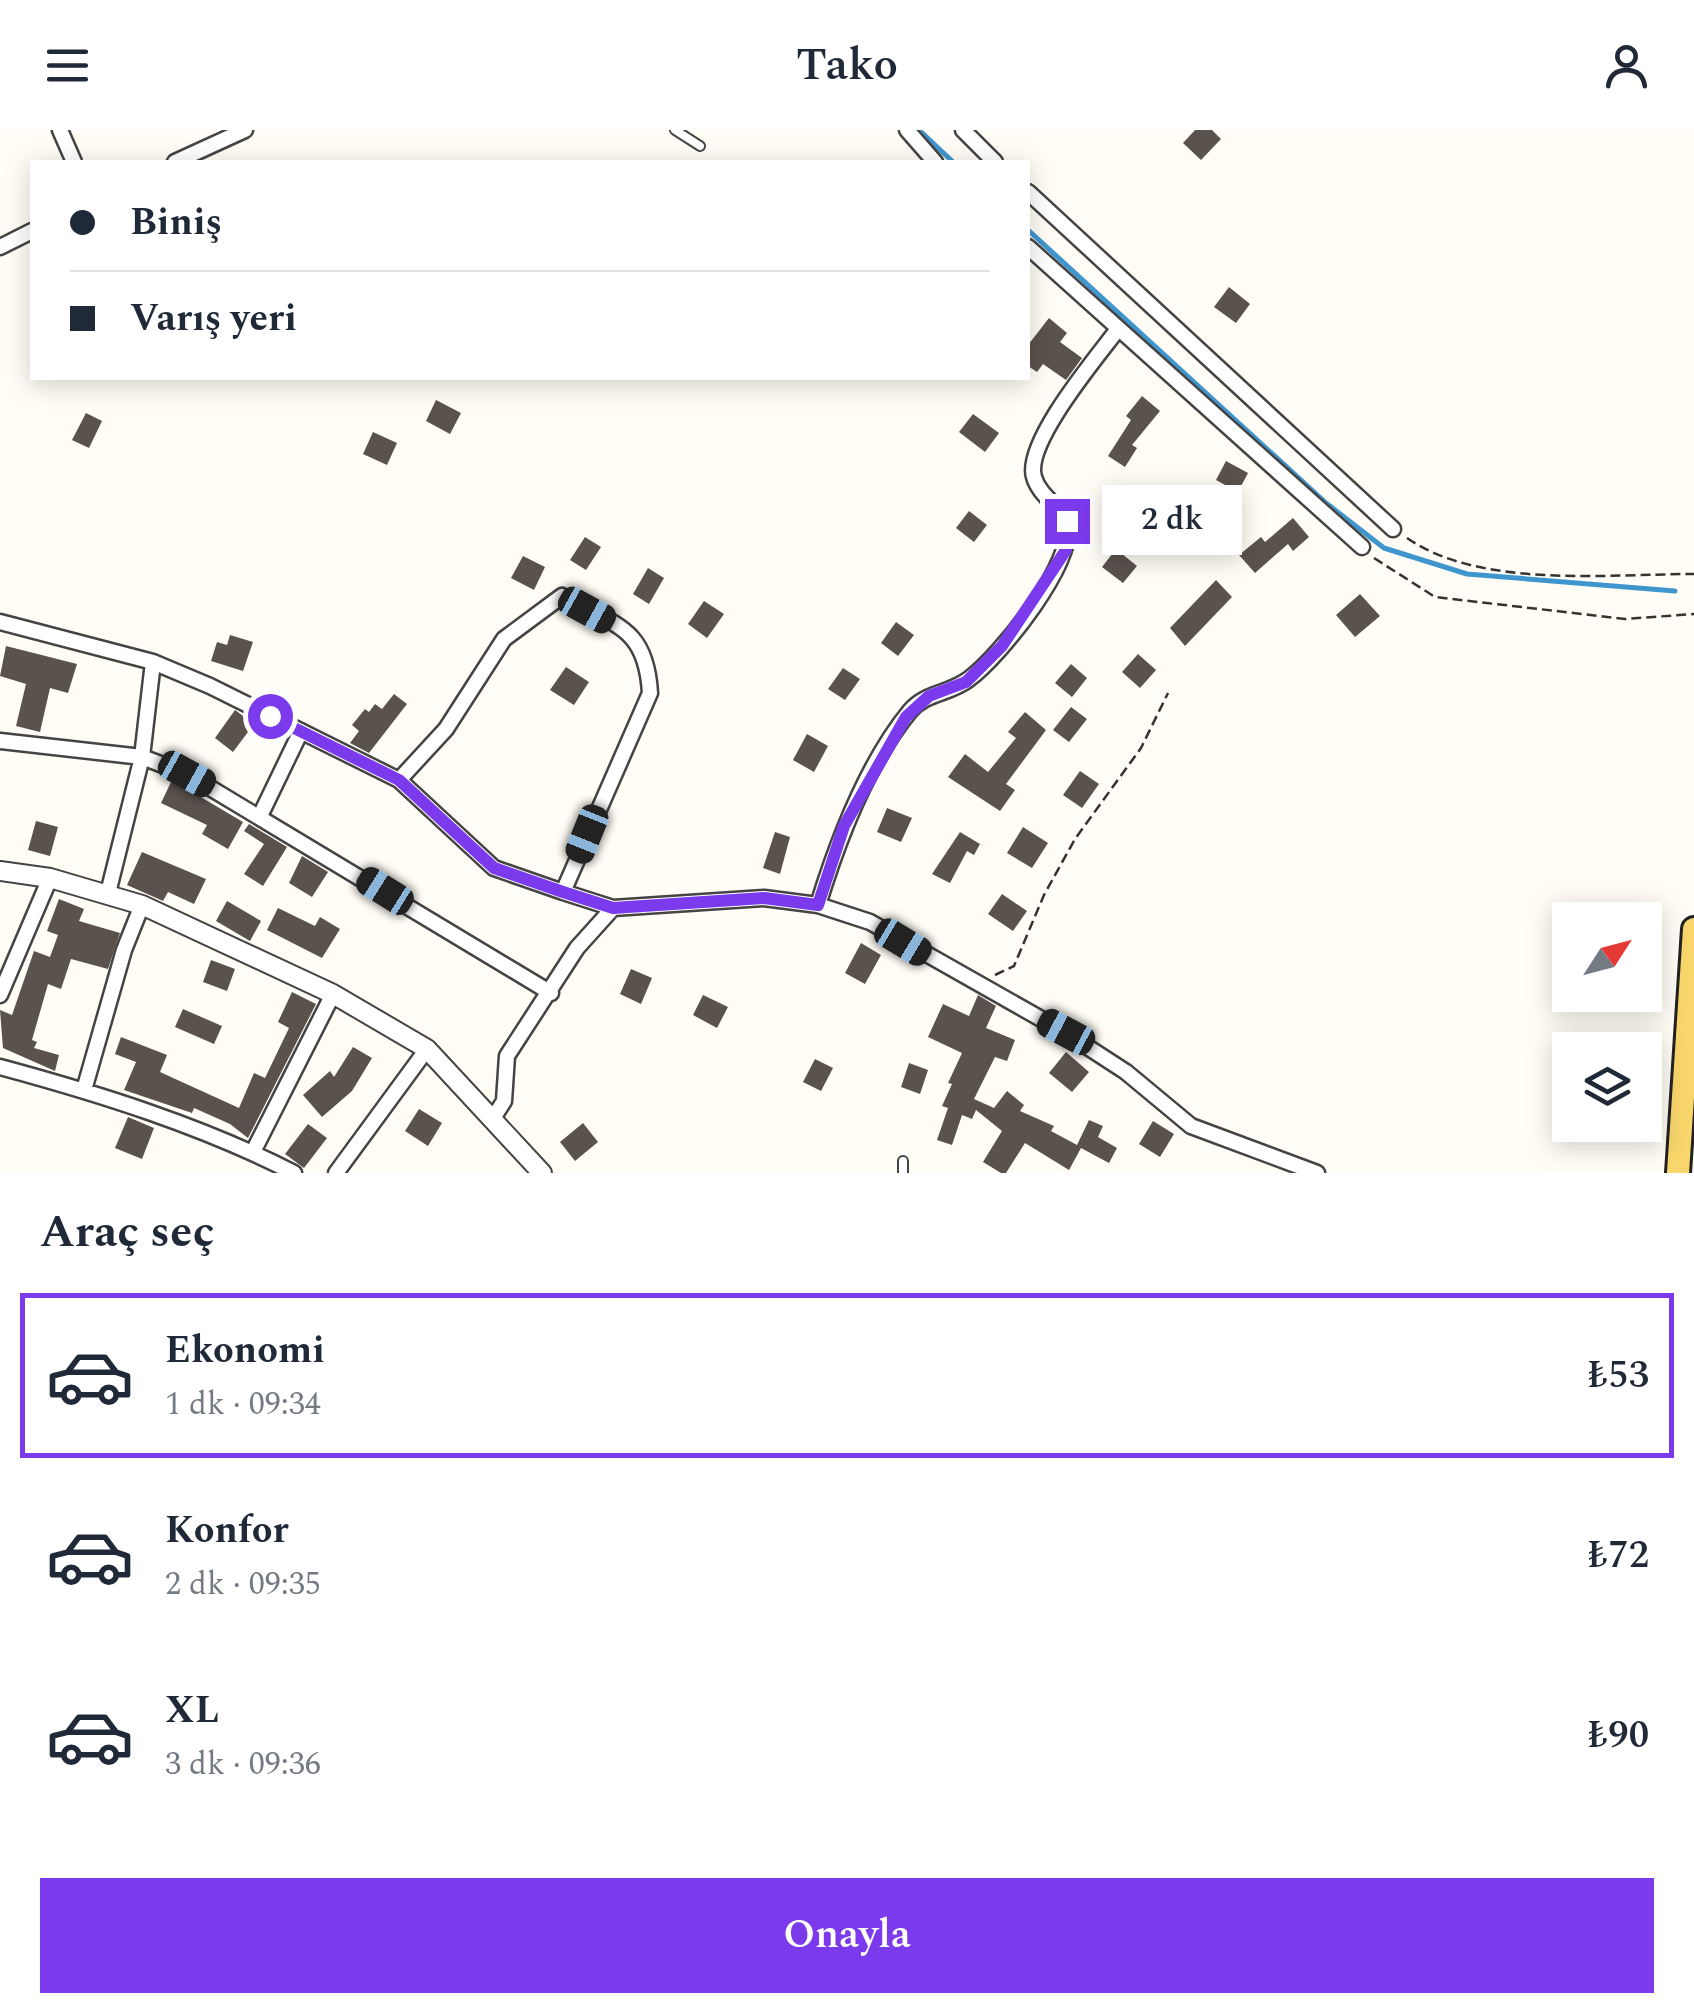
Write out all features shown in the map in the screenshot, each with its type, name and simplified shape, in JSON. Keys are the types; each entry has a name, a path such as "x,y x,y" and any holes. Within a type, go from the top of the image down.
{"main road":[{"path":"1678,1173 1694,928"}],"street":[{"path":"60,130 73,160"},
{"path":"180,160 245,130"},
{"path":"907,130 933,160"},
{"path":"963,130 993,160"},
{"path":"1030,194 1393,529"},
{"path":"0,248 30,232"},
{"path":"1030,249 1362,546"},
{"path":"818,905 844,826 906,717 929,696 956,688 975,675 1020,622 1066,550 1067,521 1037,486 1034,456 1067,398 1118,329"},
{"path":"399,780 446,729 504,639 562,596 638,638 648,666 650,693 563,892"},
{"path":"0,622 153,662 301,731 399,780 494,868 563,892 613,908 764,898 818,905 870,922 970,982 1066,1032 1126,1072 1192,1126 1317,1173"},
{"path":"108,892 142,756 153,662"},
{"path":"260,816 301,731"},
{"path":"0,741 142,756 187,774 551,993"},
{"path":"0,871 50,878 142,904 333,994 427,1049 542,1173"},
{"path":"0,995 50,878"},
{"path":"84,1090 124,950 142,904"},
{"path":"492,1120 504,1101 507,1056 577,948 613,908"},
{"path":"253,1152 333,994"},
{"path":"336,1173 427,1049"},
{"path":"0,1067 84,1090 253,1152 294,1173"}],"lane":[{"path":"674,130 700,146"},
{"path":"903,1161 903,1173"}],"path":[{"path":"1393,529 1446,560 1477,568 1547,573 1694,574"},
{"path":"1362,546 1384,569 1435,597 1626,619 1694,614"},
{"path":"970,982 1014,966 1067,853 1141,748 1168,693"}],"building":[{"path":"1195,130 1212,130 1221,139 1201,160 1183,143"},
{"path":"1229,287 1250,304 1236,323 1214,307"},
{"path":"1049,318 1067,333 1060,342 1082,358 1066,380 1043,364 1037,372 1030,367 1030,342"},
{"path":"1142,396 1160,411 1132,445 1137,448 1125,467 1108,456 1131,420 1126,416"},
{"path":"436,400 461,413 450,434 426,421"},
{"path":"86,413 102,421 89,448 72,440"},
{"path":"973,414 999,433 985,452 959,432"},
{"path":"373,432 397,443 387,465 363,454"},
{"path":"1226,461 1248,473 1238,492 1216,480"},
{"path":"969,511 987,525 974,542 956,528"},
{"path":"1293,518 1309,537 1293,551 1288,544 1255,573 1239,555 1261,537 1265,542"},
{"path":"585,537 601,547 586,570 570,560"},
{"path":"1116,549 1137,566 1123,583 1102,567"},
{"path":"523,556 545,567 534,590 511,578"},
{"path":"648,568 664,578 649,604 633,594"},
{"path":"1216,580 1232,597 1185,646 1170,628"},
{"path":"1360,594 1380,616 1355,637 1336,615"},
{"path":"704,601 724,614 707,638 688,624"},
{"path":"896,622 914,635 898,656 881,643"},
{"path":"230,635 253,642 243,671 211,661 217,642 227,645"},
{"path":"6,646 77,664 68,693 50,688 40,732 16,726 26,684 0,676"},
{"path":"1138,654 1156,670 1140,688 1122,672"},
{"path":"1071,664 1087,678 1072,697 1055,683"},
{"path":"566,667 589,682 574,705 550,690"},
{"path":"843,668 860,679 845,700 828,689"},
{"path":"394,694 407,704 369,753 350,743 359,731 352,725 365,709 369,712 375,704 382,709"},
{"path":"1071,707 1087,719 1069,742 1053,730"},
{"path":"235,710 254,724 233,752 215,738"},
{"path":"1025,712 1046,730 1006,784 1015,790 1000,811 948,777 965,754 988,772 1016,738 1008,732"},
{"path":"807,734 828,746 814,772 793,760"},
{"path":"1080,771 1099,784 1082,808 1063,795"},
{"path":"172,780 243,822 228,849 202,834 207,825 161,803"},
{"path":"887,808 912,818 901,842 877,832"},
{"path":"36,821 58,827 50,856 28,850"},
{"path":"249,824 287,847 263,886 244,874 264,844 244,831"},
{"path":"1023,827 1048,843 1032,868 1007,853"},
{"path":"775,832 790,837 780,874 763,868"},
{"path":"960,832 980,844 974,855 967,851 950,883 932,874"},
{"path":"142,852 206,879 194,904 168,892 163,901 127,885"},
{"path":"302,856 328,872 312,897 289,883"},
{"path":"1002,894 1027,911 1013,931 988,914"},
{"path":"59,899 84,909 79,921 120,933 108,969 71,959 61,989 48,984 32,1040 37,1042 34,1048 59,1055 55,1071 3,1048 0,1010 12,1015 34,951 50,957 58,935 47,931"},
{"path":"227,901 261,921 250,941 216,921"},
{"path":"278,908 315,926 320,917 340,929 322,958 267,930"},
{"path":"861,943 881,955 865,984 845,973"},
{"path":"211,960 235,969 227,991 203,982"},
{"path":"631,969 652,978 641,1004 620,994"},
{"path":"292,992 316,1004 248,1138 230,1124 194,1108 192,1113 124,1090 136,1062 115,1054 121,1037 167,1055 160,1072 239,1108 254,1073 265,1078 289,1028 278,1022"},
{"path":"703,995 728,1007 717,1028 693,1015"},
{"path":"978,995 996,1006 986,1028 1015,1040 1007,1061 995,1057 974,1099 994,1108 1007,1091 1024,1105 1020,1111 1054,1126 1051,1131 1077,1145 1089,1120 1103,1126 1098,1137 1117,1148 1109,1163 1081,1148 1069,1170 1025,1143 1006,1173 1001,1173 983,1162 1002,1131 976,1110 972,1119 962,1115 952,1145 937,1140 948,1108 942,1106 952,1084 948,1083 962,1053 928,1037 943,1004 969,1016"},
{"path":"183,1009 222,1026 214,1044 175,1027"},
{"path":"353,1047 372,1058 352,1091 322,1117 303,1095 330,1071 334,1077"},
{"path":"1066,1052 1089,1072 1072,1092 1049,1073"},
{"path":"815,1059 833,1068 821,1091 803,1082"},
{"path":"909,1063 928,1070 920,1094 901,1087"},
{"path":"419,1109 442,1123 428,1146 405,1131"},
{"path":"128,1117 154,1128 142,1159 115,1148"},
{"path":"1153,1121 1174,1134 1160,1157 1139,1144"},
{"path":"583,1123 598,1142 575,1161 560,1142"},
{"path":"308,1124 327,1138 304,1168 285,1154"}],"waterway":[{"path":"919,130 951,160"},
{"path":"1030,232 1326,503 1384,548 1467,574 1675,591"}],"route":[{"path":"270,716 399,780 494,868 563,892 613,908 699,899 764,898 818,905 844,826 906,717 929,696 966,682 1002,646 1038,598 1066,550 1070,535 1067,521"}]}
